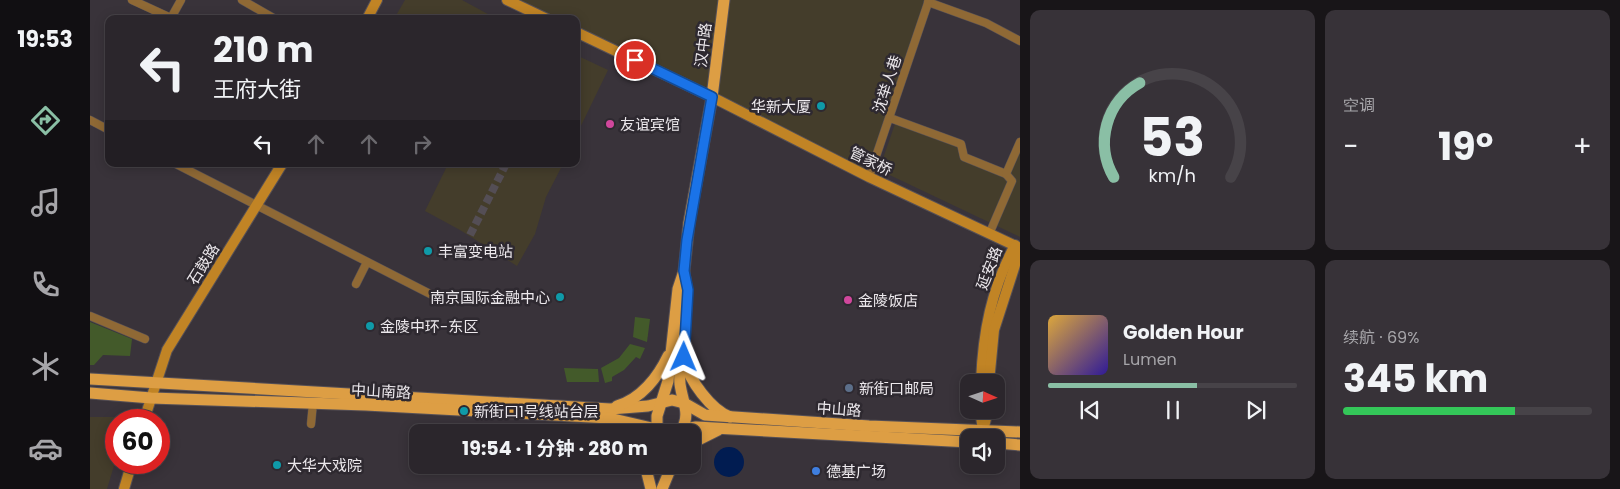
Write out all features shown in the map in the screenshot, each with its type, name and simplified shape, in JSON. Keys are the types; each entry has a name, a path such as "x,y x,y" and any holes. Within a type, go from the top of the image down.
{"main road":[{"name":"汉中路","path":"660,403 677,347 688,290 684,271 689,223 712,97 724,0"},
{"name":"汉中路","path":"677,347 680,383 687,417 684,424"},
{"path":"619,424 610,413 634,397 656,378 677,347"},
{"path":"677,347 692,380 732,423 701,438"},
{"name":"中山南路","path":"90,379 357,392 610,413 641,424"},
{"name":"中山南路","path":"90,393 151,398 610,413 660,403"},
{"name":"中山路","path":"660,403 672,400 684,403 704,415 732,423 960,441"},
{"path":"659,424 657,416 660,403"},
{"name":"中山路","path":"701,426 732,423 960,430"},
{"name":"中山路","path":"1005,432 1020,432"},
{"path":"1005,444 1020,445"},
{"path":"648,474 652,489"},
{"path":"652,489 654,474"},
{"path":"662,489 665,474"},
{"path":"662,489 668,474"}],"street":[{"path":"132,0 164,15"},
{"path":"173,15 181,0"},
{"path":"242,0 268,15"},
{"path":"369,15 377,0"},
{"path":"507,0 539,15"},
{"path":"929,1 986,23 1020,40"},
{"name":"沈举人巷","path":"870,177 929,1"},
{"name":"管家桥","path":"580,34 712,97 870,177 1017,246"},
{"path":"890,118 961,144 964,157 1006,174 1012,181 990,232"},
{"path":"90,120 105,128"},
{"path":"1006,174 1020,144"},
{"path":"182,167 438,298"},
{"name":"石鼓路","path":"148,409 167,350 280,167"},
{"name":"延安路","path":"982,374 985,327 1006,260 1017,246"},
{"name":"延安路","path":"991,374 994,330 1015,265 1017,246"},
{"path":"356,284 367,262"},
{"path":"90,316 145,339"},
{"path":"311,424 313,403"},
{"path":"124,489 128,474"}],"shaded area":[{"path":"405,0 462,0 490,15 396,15"},
{"path":"507,0 928,0 869,177 580,34 580,15 539,15"},
{"path":"580,57 608,70 580,128"},
{"path":"896,121 961,144 964,157 1006,174 1020,145 1020,237 879,170"},
{"path":"447,167 561,167 546,197 535,234 517,266 460,230 425,211"},
{"path":"90,417 105,417 105,474 112,474 107,489 90,489"}],"green space":[{"path":"635,317 650,319 647,342 633,337"},
{"path":"90,322 132,339 130,356 103,355 94,365 90,365"},
{"path":"630,344 645,348 640,359 636,357 624,370 612,377 612,381 605,383 601,368 619,358"},
{"path":"564,368 598,369 599,382 567,382"}],"water":[{"path":"729,447 740,451 744,462 740,473 729,477 718,473 714,462 718,451"}],"tunnel":[{"path":"470,235 504,167"}],"place":[{"name":"华新大厦","path":"821,106"},
{"name":"友谊宾馆","path":"610,124"},
{"name":"丰富变电站","path":"428,251"},
{"name":"南京国际金融中心","path":"560,297"},
{"name":"金陵饭店","path":"848,300"},
{"name":"金陵中环-东区","path":"370,326"},
{"name":"新街口邮局","path":"849,388"},
{"name":"新街口1号线站台层","path":"464,411"},
{"name":"大华大戏院","path":"277,465"},
{"name":"德基广场","path":"816,471"}],"route":[{"path":"635,60 712,97 687,240 684,271 688,290 683,347 684,357"}]}
